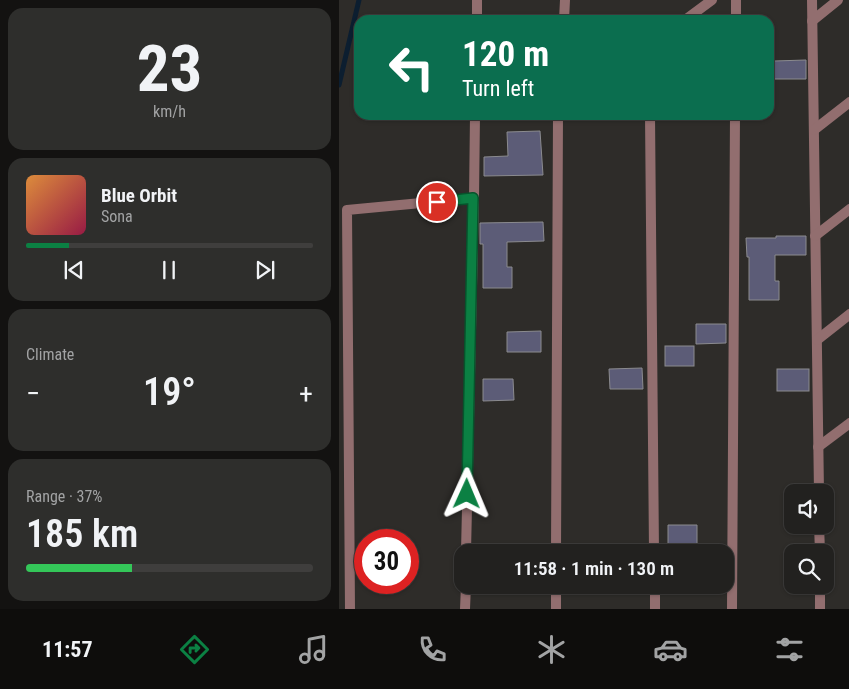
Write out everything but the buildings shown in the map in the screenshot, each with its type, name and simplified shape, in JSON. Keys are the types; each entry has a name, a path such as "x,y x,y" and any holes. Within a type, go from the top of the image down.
{"street":[{"path":"477,0 477,15"},
{"path":"564,15 565,0"},
{"path":"736,0 736,15"},
{"path":"812,0 819,484"},
{"path":"812,21 839,0"},
{"path":"691,15 705,2"},
{"path":"814,130 849,102"},
{"path":"466,544 475,120"},
{"path":"556,544 558,120"},
{"path":"650,120 654,544"},
{"path":"732,609 735,120"},
{"path":"349,609 347,210 473,198"},
{"path":"815,236 849,209"},
{"path":"817,340 849,314"},
{"path":"818,447 849,423"},
{"path":"465,594 465,609"},
{"path":"556,594 556,609"},
{"path":"655,594 655,609"},
{"path":"820,594 820,609"}],"waterway":[{"path":"355,15 359,0"},
{"path":"339,85 354,21"}],"route":[{"path":"437,202 473,198 467,494"}]}
